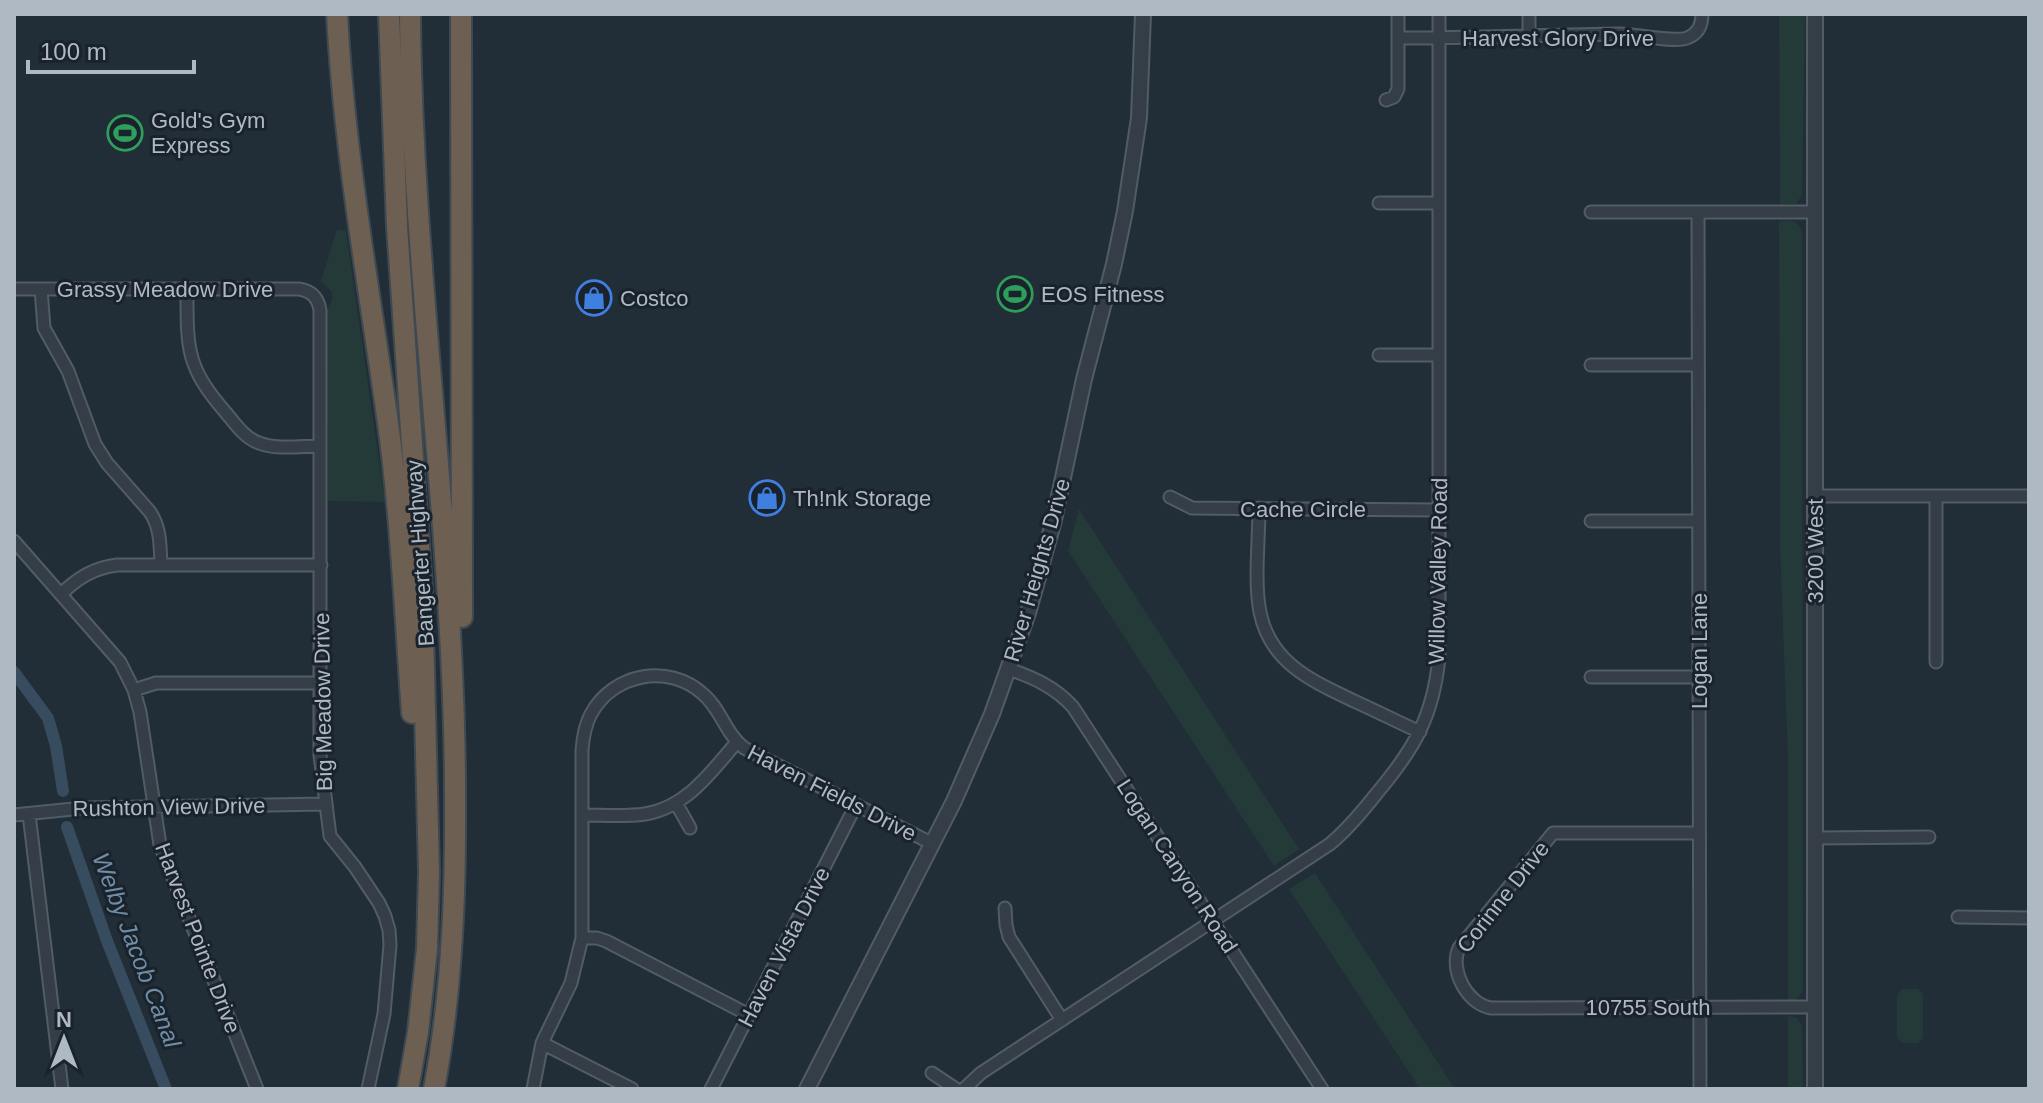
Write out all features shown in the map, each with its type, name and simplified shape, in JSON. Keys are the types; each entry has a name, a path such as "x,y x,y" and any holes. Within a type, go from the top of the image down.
{"highway":[{"path":"337,14 348,146 388,426 419,798 429,872"},
{"name":"Bangerter Highway","path":"389,14 397,226 422,590 429,872 427,949 408,1089"},
{"name":"Bangerter Highway","path":"410,14 417,197 450,618 455,817 451,961 434,1089"},
{"path":"455,817 462,560 461,14"}],"street":[{"name":"River Heights Drive","path":"807,1089 974,758 1009,669 1036,585 1066,470 1087,363 1120,238 1132,175 1139,118 1143,14"},
{"path":"1386,100 1394,97 1398,89 1398,14"},
{"name":"Willow Valley Road","path":"964,1089 981,1073 1340,836 1399,767 1420,732 1433,698 1439,658 1439,14"},
{"path":"1529,14 1529,37"},
{"name":"Harvest Glory Drive","path":"1398,38 1620,34 1681,39 1699,29 1702,14"},
{"name":"3200 West","path":"1815,14 1815,1089"},
{"path":"1379,203 1439,203"},
{"path":"1591,212 1814,212"},
{"name":"Logan Lane","path":"1698,212 1700,1089"},
{"name":"Grassy Meadow Drive","path":"14,289 299,289 314,295"},
{"path":"41,289 44,328 68,371 100,454 156,522 161,565"},
{"path":"187,289 187,331 193,364 203,385 226,413 248,438 263,445 320,446"},
{"name":"Big Meadow Drive","path":"314,295 320,310 320,755 325,804 330,836 379,903 389,930 383,1022 368,1089"},
{"path":"1379,355 1439,355"},
{"path":"1591,365 1698,365"},
{"path":"1815,496 2029,496"},
{"path":"1936,496 1936,662"},
{"name":"Cache Circle","path":"1170,497 1192,508 1439,510"},
{"path":"1259,508 1259,600 1265,629 1275,647 1293,668 1313,681 1420,732"},
{"path":"1591,521 1698,521"},
{"name":"Harvest Pointe Drive","path":"14,541 120,662 134,690 162,853 257,1089"},
{"path":"61,594 76,580 99,569 117,565 321,565"},
{"name":"Logan Canyon Road","path":"1009,669 1046,684 1073,707 1322,1089"},
{"name":"Haven Fields Drive","path":"533,1089 542,1043 571,983 582,938 582,750 588,720 602,698 626,681 656,675 686,682 711,701 727,730 751,752 933,844"},
{"path":"1591,677 1699,677"},
{"path":"134,690 156,683 321,683"},
{"path":"583,815 645,814 676,803 697,787 737,742"},
{"path":"676,803 690,828"},
{"name":"Rushton View Drive","path":"14,815 153,806 325,804"},
{"name":"Haven Vista Drive","path":"711,1089 856,805"},
{"path":"29,814 62,1089"},
{"name":"Corinne Drive","path":"1480,1005 1458,977 1457,953 1553,833 1699,833"},
{"path":"1816,838 1929,837"},
{"path":"1005,908 1009,937 1062,1020"},
{"path":"1958,917 2029,918"},
{"path":"582,938 606,941 749,1015"},
{"name":"10755 South","path":"1480,1005 1491,1008 1815,1007"},
{"path":"542,1043 632,1089"},
{"path":"932,1073 956,1089"}],"green space":[{"path":"1779,14 1805,14 1802,195 1796,204 1780,205"},
{"path":"1779,221 1794,222 1802,233 1803,989 1798,998 1788,1001 1788,759 1780,546"},
{"path":"337,229 346,231 385,502 328,501 327,311 332,292 321,281"},
{"path":"1079,509 1299,849 1274,866 1068,551"},
{"path":"1315,873 1455,1089 1420,1089 1289,889"},
{"path":"1902,989 1918,989 1923,994 1923,1038 1918,1043 1903,1043 1897,1038 1897,995"},
{"path":"1788,1016 1797,1018 1802,1026 1803,1089 1788,1089"}],"waterway":[{"name":"Welby Jacob Canal","path":"14,672 48,718 63,791"},
{"name":"Welby Jacob Canal","path":"67,827 107,941 166,1089"}],"place":[{"name":"Gold's Gym Express","path":"125,133"},
{"name":"EOS Fitness","path":"1015,294"},
{"name":"Costco","path":"594,298"},
{"name":"Th!nk Storage","path":"767,498"}]}
